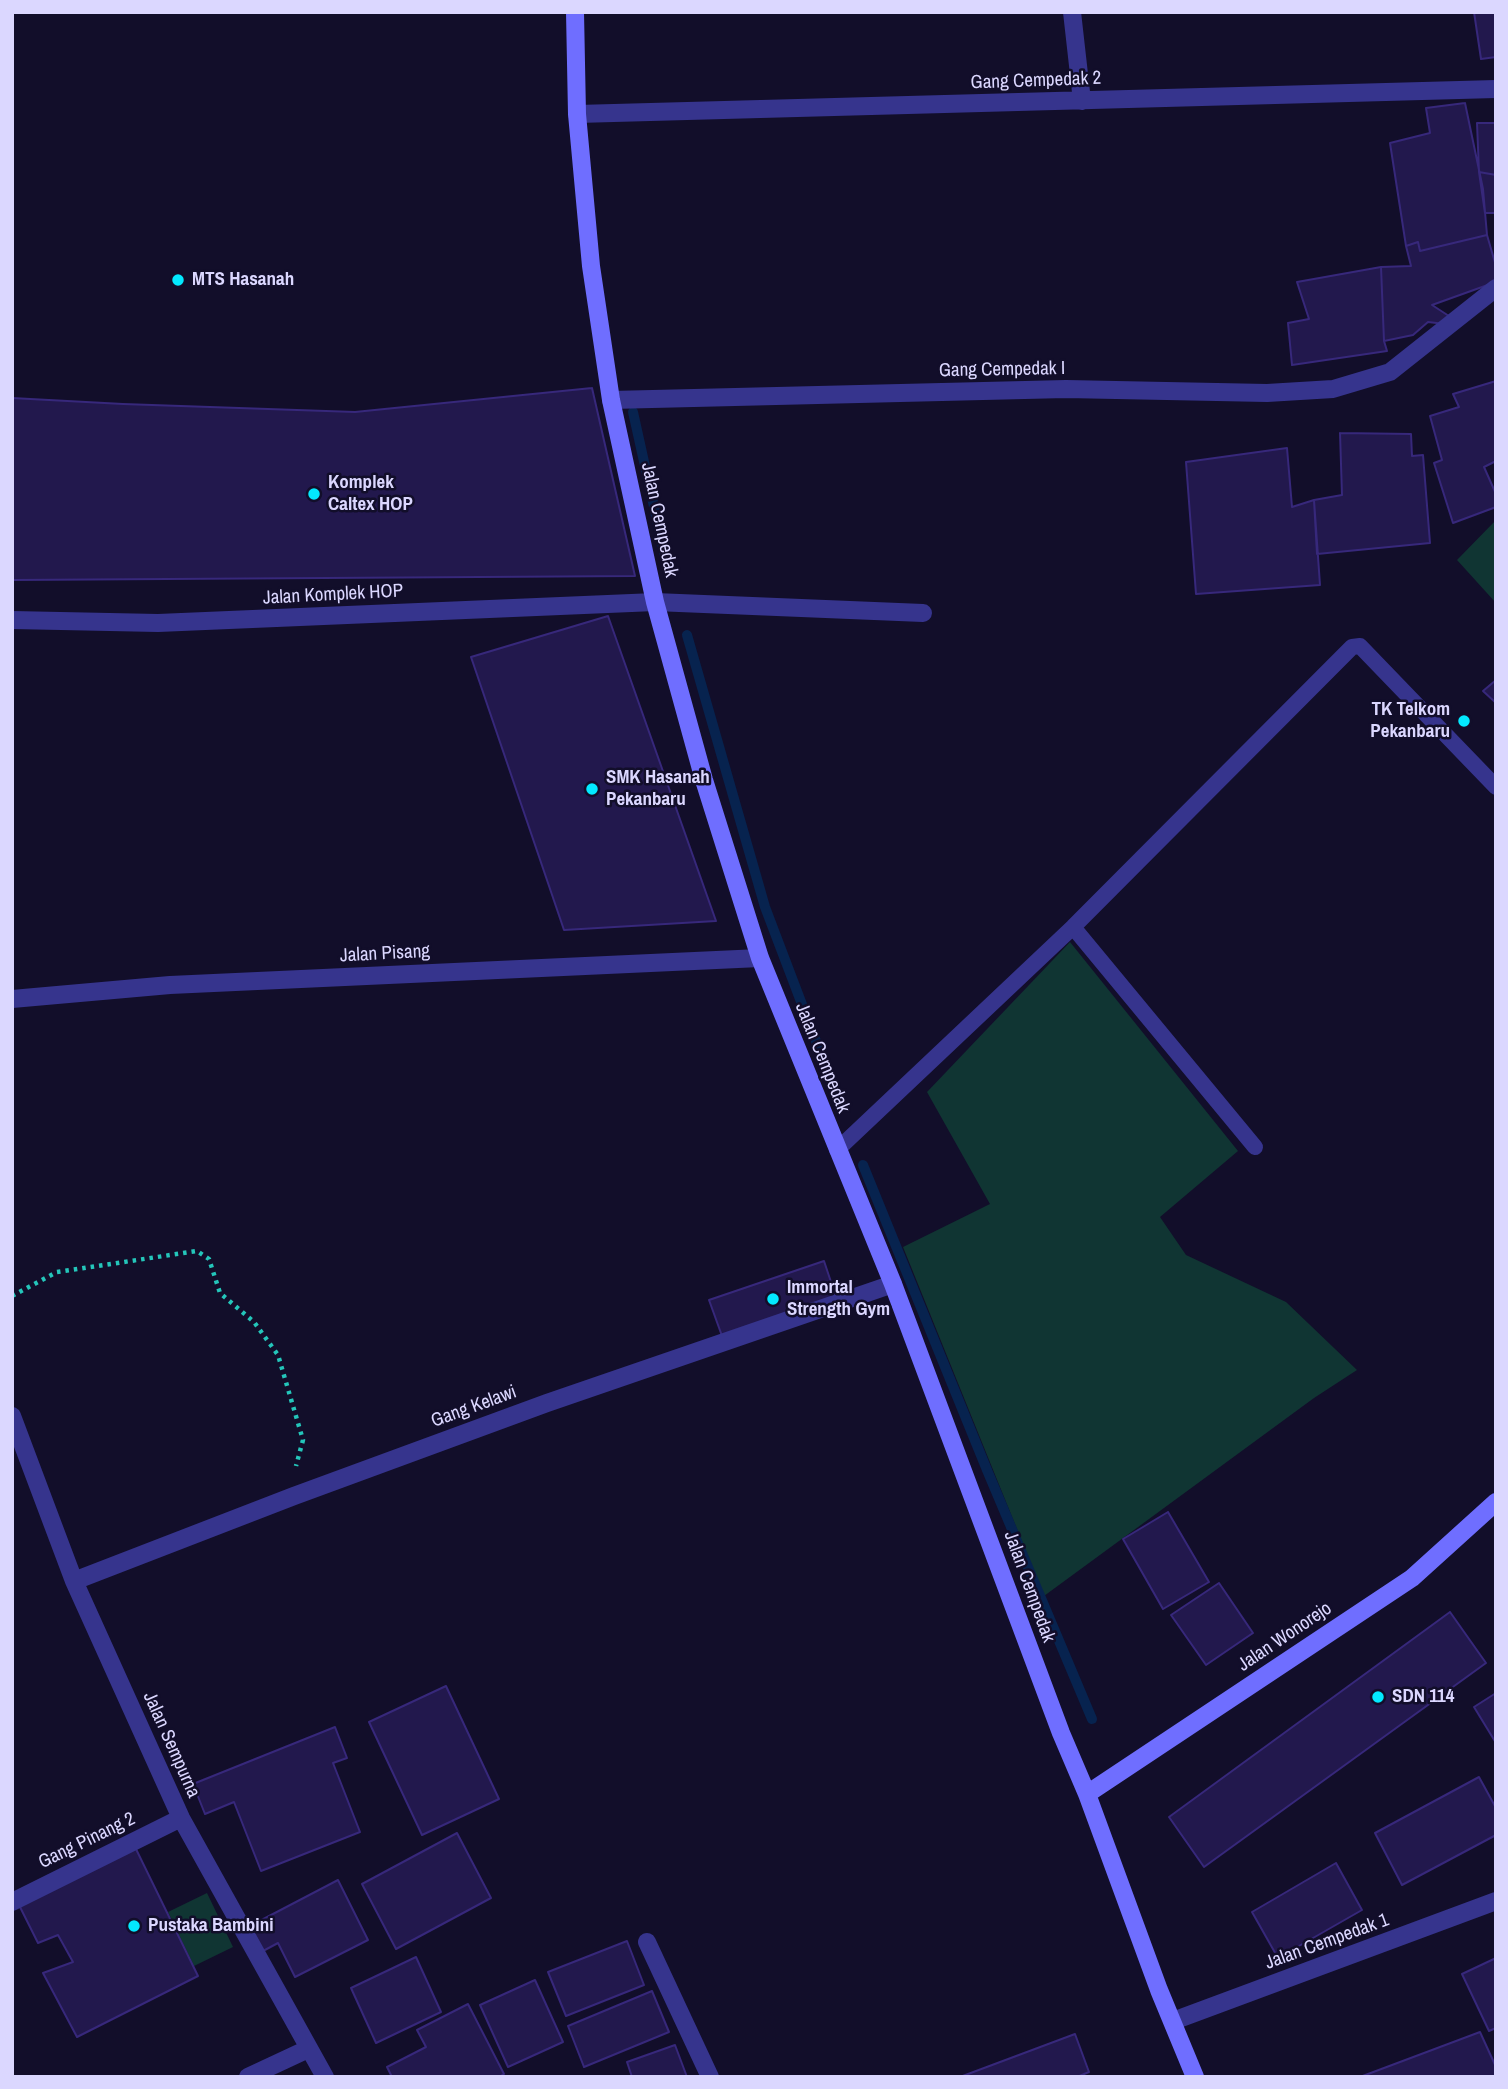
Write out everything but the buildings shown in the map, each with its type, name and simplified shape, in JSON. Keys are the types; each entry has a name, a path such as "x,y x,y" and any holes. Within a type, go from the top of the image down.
{"street":[{"name":"Jalan Cempedak","path":"575,12 577,114 591,266 611,400 655,602 704,780 760,958 893,1284 1061,1733 1195,2077"},
{"path":"1072,12 1082,101"},
{"name":"Gang Cempedak 2","path":"577,114 1496,89"},
{"name":"Gang Cempedak I","path":"611,400 1066,389 1267,393 1333,389 1390,372 1496,288"},
{"name":"Jalan Komplek HOP","path":"12,620 158,623 655,602 923,613"},
{"name":"Jalan Pisang","path":"12,999 170,985 760,958"},
{"name":"Gang Kelawi","path":"74,1581 547,1403 893,1284"},
{"name":"Jalan Sempurna","path":"12,1416 74,1581 181,1818 325,2077"},
{"name":"Jalan Wonorejo","path":"1087,1794 1412,1578 1496,1502"},
{"name":"Gang Pinang 2","path":"12,1902 181,1818"},
{"name":"Jalan Cempedak 1","path":"1173,2021 1496,1901"},
{"path":"648,1942 709,2077"},
{"path":"248,2077 308,2049"}],"lane":[{"path":"837,1150 1073,927 1348,650 1356,645 1367,652 1496,787"},
{"path":"1073,927 1255,1147"}],"path":[{"path":"12,1296 57,1272 197,1251 209,1259 220,1293 254,1322 278,1354 303,1440 294,1476 294,1496"}],"green space":[{"path":"1496,520 1496,603 1457,560"},
{"path":"1070,942 1238,1151 1160,1217 1186,1255 1286,1302 1357,1370 1314,1398 1044,1596 903,1247 990,1204 927,1092"},
{"path":"207,1893 233,1947 194,1966 168,1912"}],"waterway":[{"path":"633,412 668,570"},
{"path":"687,635 765,907 841,1107"},
{"path":"863,1165 1092,1719"}],"place":[{"name":"MTS Hasanah","path":"178,280"},
{"name":"Komplek Caltex HOP","path":"314,494"},
{"name":"TK Telkom Pekanbaru","path":"1464,721"},
{"name":"SMK Hasanah Pekanbaru","path":"592,789"},
{"name":"Immortal Strength Gym","path":"773,1299"},
{"name":"SDN 114","path":"1378,1697"},
{"name":"Pustaka Bambini","path":"134,1926"}]}
